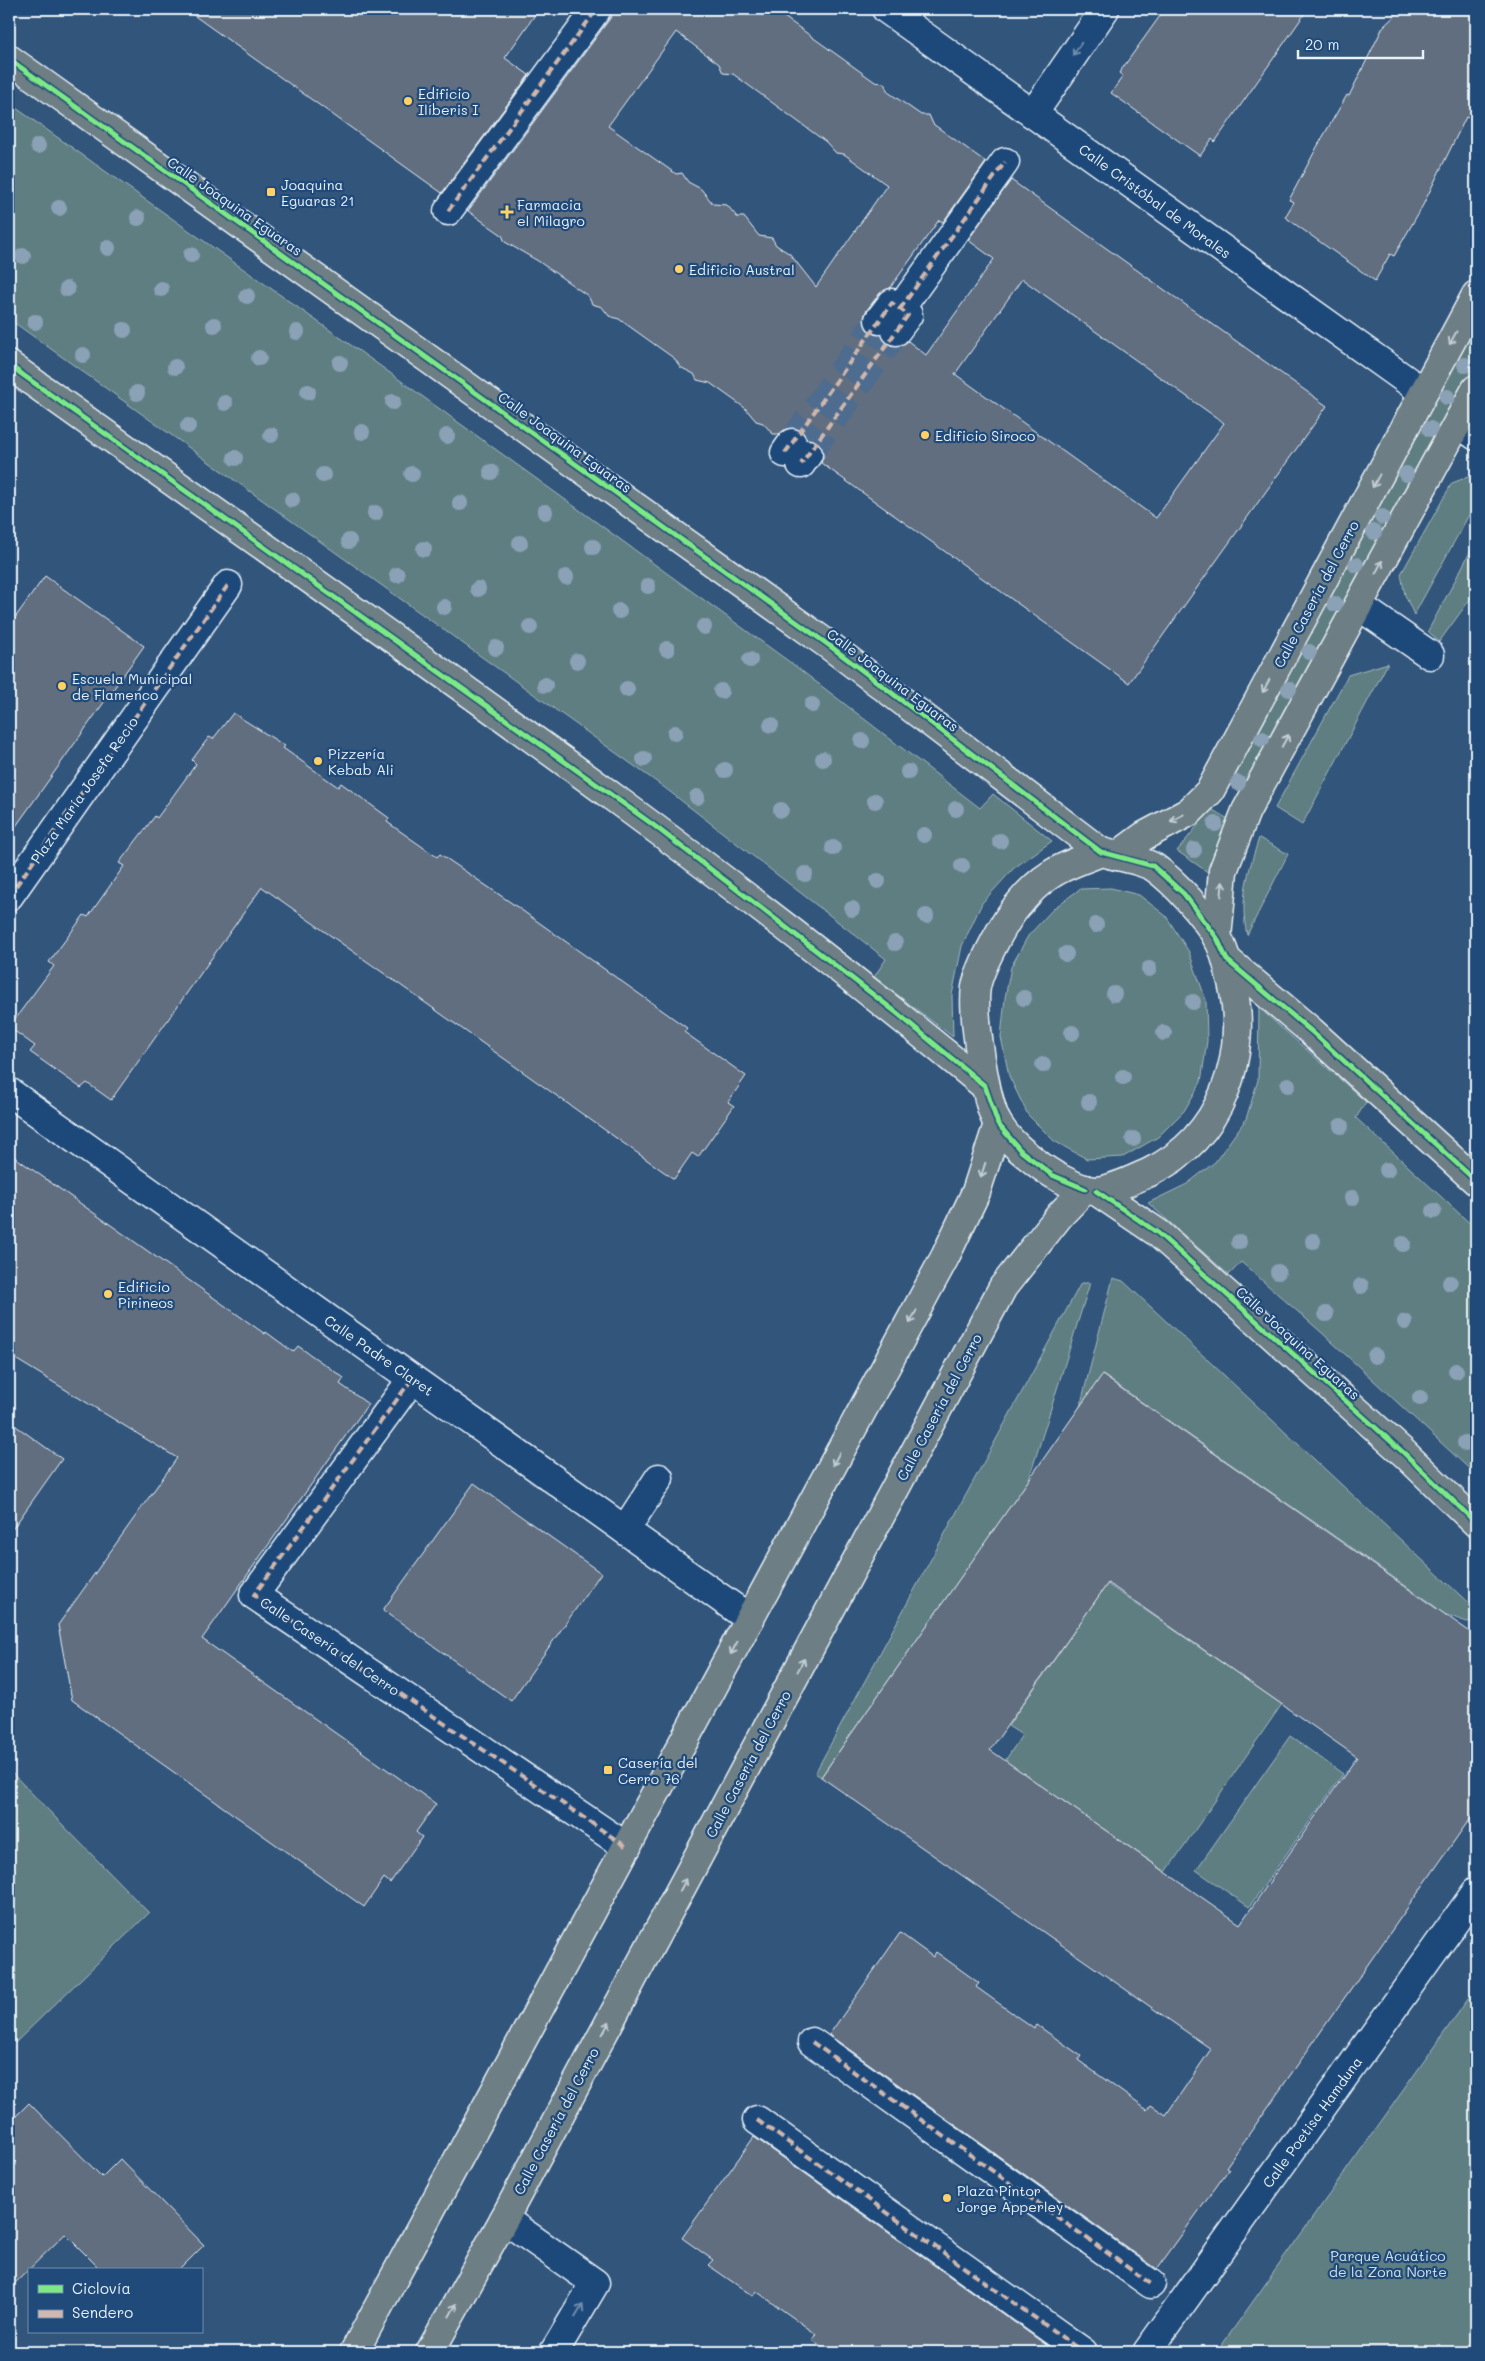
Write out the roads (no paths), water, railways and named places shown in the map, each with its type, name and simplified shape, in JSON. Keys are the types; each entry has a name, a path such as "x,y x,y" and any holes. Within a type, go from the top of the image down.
{"main road":[{"name":"Calle Joaquina Eguaras","path":"9,59 830,646 1109,854"},
{"name":"Calle Casería del Cerro","path":"998,1124 985,1086 977,1028 976,986 998,934 1018,904 1050,875 1109,854 1144,836 1189,812 1210,791 1476,295"},
{"path":"9,365 652,824 897,1013 985,1086"},
{"path":"1090,1190 1132,1180 1170,1162 1199,1135 1216,1112 1227,1088 1235,1051 1237,1004 1222,949 1223,872 1246,811 1359,606 1467,429 1476,389"},
{"path":"1109,854 1153,866 1184,894 1222,949 1476,1180"},
{"name":"Calle Joaquina Eguaras","path":"998,1124 1021,1151 1052,1175 1090,1190 1158,1233 1405,1454 1476,1523"},
{"path":"354,2352 946,1257 976,1192 998,1124"},
{"name":"Calle Casería del Cerro","path":"430,2352 504,2219 1003,1287 1060,1215 1090,1190"}],"street":[{"path":"448,211 598,9"},
{"name":"Calle Cristóbal de Morales","path":"886,9 1424,392"},
{"path":"1033,114 1105,9"},
{"path":"891,320 1005,162"},
{"name":"Plaza María Josefa Recio","path":"9,896 228,585"},
{"path":"1359,606 1430,655"},
{"name":"Calle Padre Claret","path":"9,1092 750,1619"},
{"name":"Calle Casería del Cerro","path":"412,1378 254,1594 627,1847"},
{"path":"625,1530 659,1478"},
{"name":"Calle Poetisa Hamduna","path":"1147,2352 1476,1892"},
{"path":"812,2042 1151,2284"},
{"path":"757,2120 1083,2352"},
{"path":"504,2219 596,2283 554,2352"}],"tunnel":[{"path":"792,443 879,320"},
{"path":"808,454 896,331"}],"place":[{"name":"Edificio Ilíberis I","path":"408,101"},
{"name":"Joaquina Eguaras 21","path":"271,192"},
{"name":"Farmacia el Milagro","path":"507,212"},
{"name":"Edificio Austral","path":"679,269"},
{"name":"Edificio Siroco","path":"925,435"},
{"name":"Escuela Municipal de Flamenco","path":"62,686"},
{"name":"Pizzería Kebab Ali","path":"318,761"},
{"name":"Edificio Pirineos","path":"108,1294"},
{"name":"Casería del Cerro 76","path":"608,1770"},
{"name":"Plaza Pintor Jorge Apperley","path":"947,2198"}],"park label":[{"name":"Parque Acuático de la Zona Norte","path":"1388,2264"}]}
